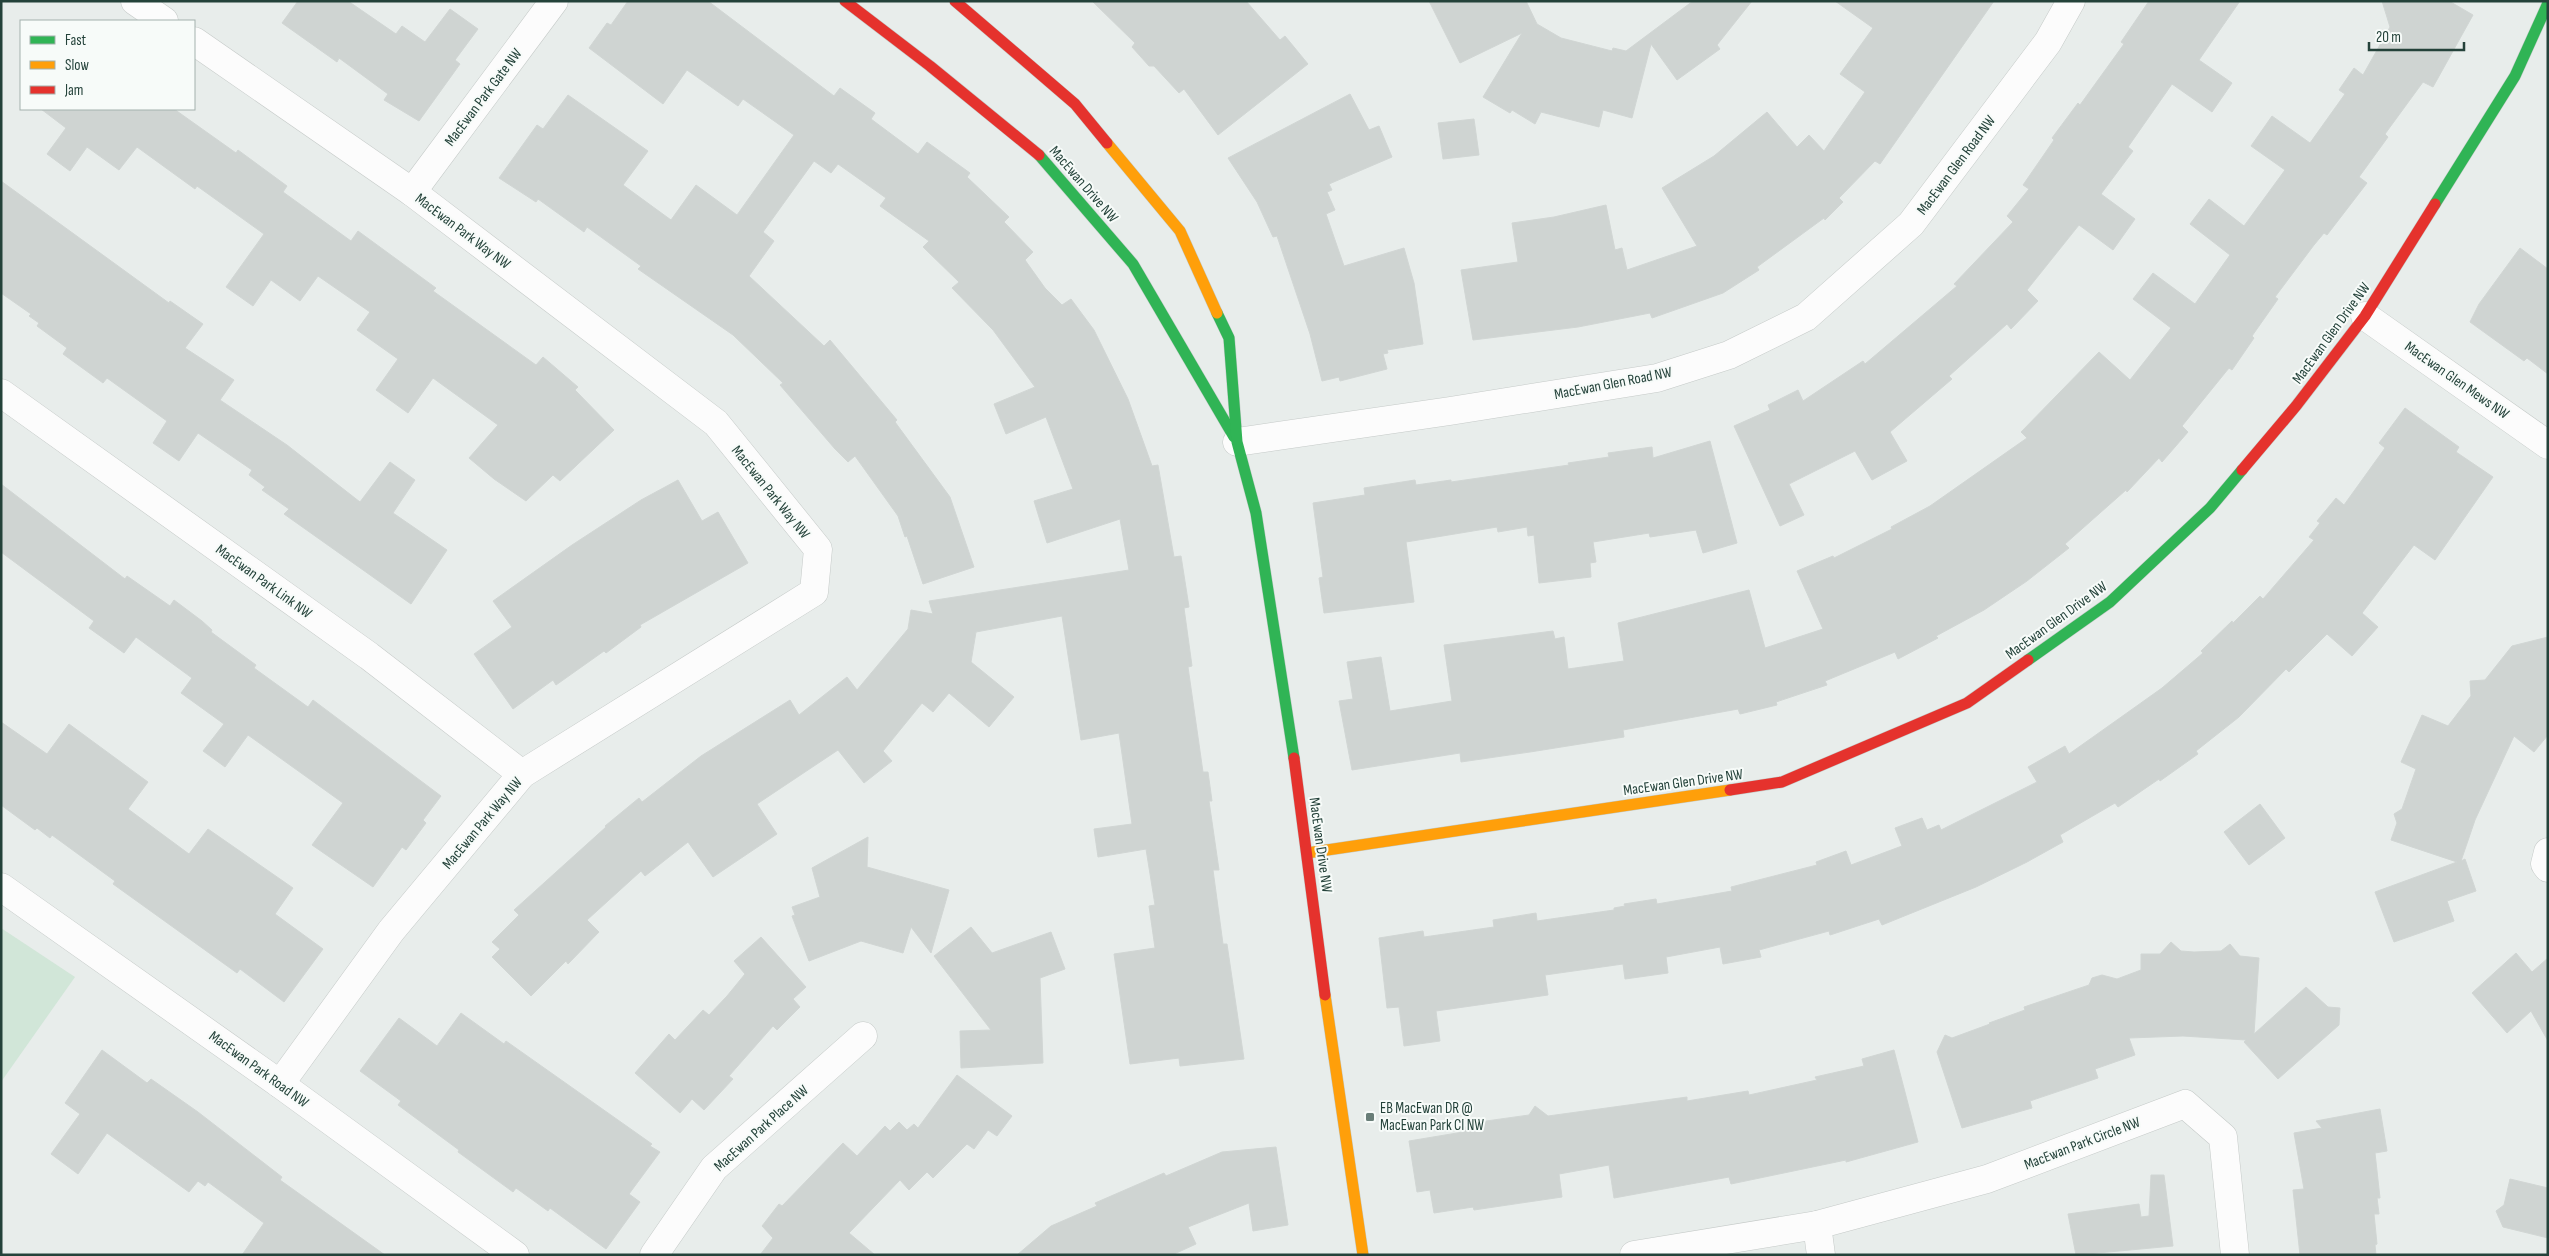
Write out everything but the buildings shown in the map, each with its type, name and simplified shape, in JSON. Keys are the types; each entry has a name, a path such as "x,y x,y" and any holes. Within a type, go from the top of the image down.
{"street":[{"path":"136,1 163,20"},
{"name":"MacEwan Park Gate NW","path":"412,192 554,1"},
{"name":"MacEwan Drive NW","path":"845,1 930,66 1044,159 1133,264 1237,442"},
{"name":"MacEwan Drive NW","path":"955,1 1075,104 1180,231 1229,338 1237,442 1256,513 1308,853 1336,1076 1363,1255"},
{"name":"MacEwan Glen Road NW","path":"1237,442 1657,378 1728,355 1806,318 1911,224 2048,42 2071,1"},
{"name":"MacEwan Glen Drive NW","path":"1308,853 1782,782 1967,703 2110,602 2210,508 2296,406 2365,316 2515,76 2548,3"},
{"name":"MacEwan Park Way NW","path":"195,43 412,192 716,423 818,549 814,592 522,774 391,931 280,1084"},
{"name":"MacEwan Glen Mews NW","path":"2365,316 2548,445"},
{"name":"MacEwan Park Link NW","path":"1,394 369,656 522,774"},
{"path":"2548,852 2545,864 2548,868"},
{"name":"MacEwan Park Road NW","path":"1,886 280,1084 515,1255"},
{"name":"MacEwan Park Place NW","path":"654,1255 714,1168 863,1036"},
{"name":"MacEwan Park Circle NW","path":"1634,1255 1817,1225 1988,1179 2185,1104 2223,1137 2235,1255"},
{"path":"1817,1225 1821,1255"}],"green space":[{"path":"1,928 75,977 1,1082"}],"traffic: fast":[{"path":"2435,204 2515,76 2548,3"},
{"path":"1039,155 1133,264 1234,437"},
{"path":"1217,313 1229,338 1237,442 1256,513 1294,758"},
{"path":"2028,660 2110,602 2210,508 2242,470"}],"traffic: slow":[{"path":"1107,143 1180,231 1217,313"},
{"path":"1307,853 1730,790"},
{"path":"1325,995 1363,1255"}],"traffic: jam":[{"path":"845,1 930,66 1039,155"},
{"path":"955,1 1075,104 1107,143"},
{"path":"2242,470 2296,406 2365,316 2435,204"},
{"path":"1730,790 1782,782 1967,703 2028,660"},
{"path":"1294,758 1325,995"}],"place":[{"name":"EB MacEwan DR @ MacEwan Park CI NW","path":"1370,1117"}]}
